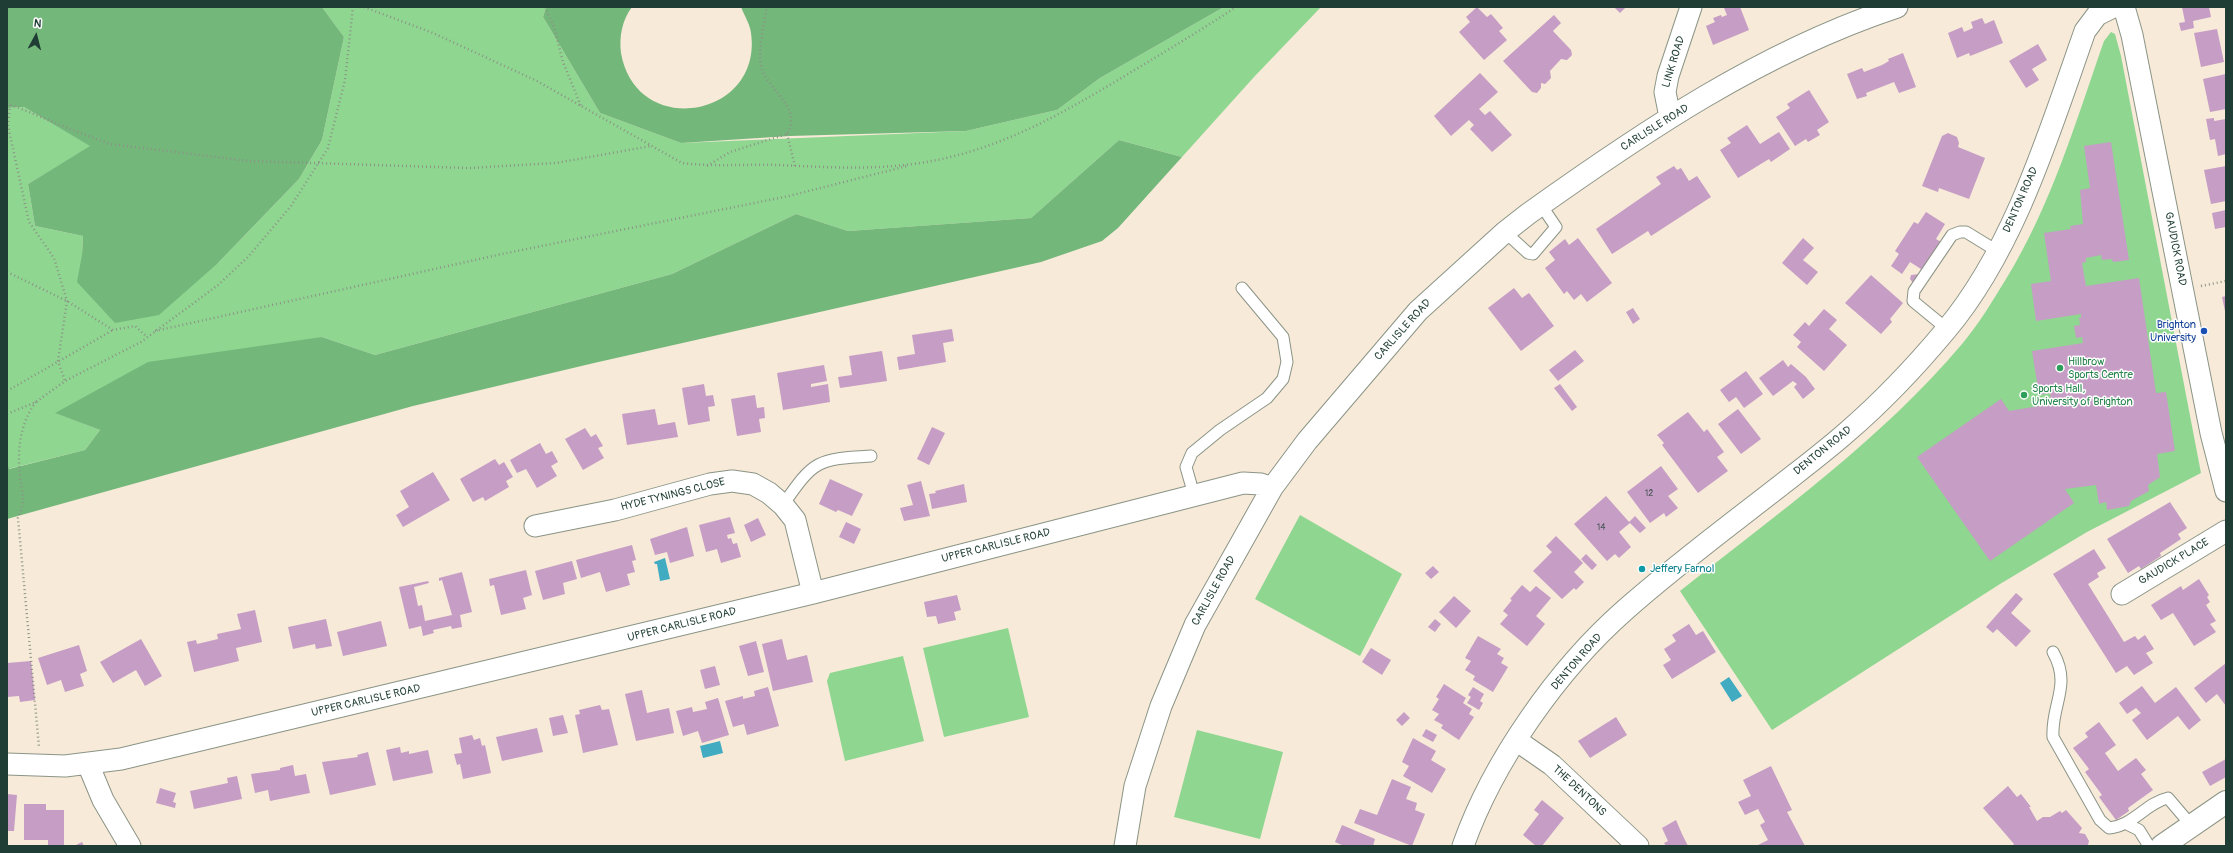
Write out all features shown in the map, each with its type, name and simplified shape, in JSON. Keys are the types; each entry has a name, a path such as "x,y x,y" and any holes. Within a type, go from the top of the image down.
{"street":[{"name":"LINK ROAD","path":"1670,117 1665,92 1668,76 1691,7"},
{"name":"CARLISLE ROAD","path":"1125,846 1135,786 1161,706 1195,625 1272,488 1307,440 1418,311 1505,232 1541,205 1670,117 1775,57 1838,28 1897,7"},
{"name":"DENTON ROAD","path":"1462,846 1473,816 1516,740 1543,702 1580,656 1624,610 1846,433 1895,387 1947,328 1980,282 2028,188 2085,30 2097,15 2113,7"},
{"name":"GAUDICK ROAD","path":"2124,7 2132,35 2183,290 2218,431 2226,492"},
{"name":"HYDE TYNINGS CLOSE","path":"535,526 615,510 710,484 732,481 753,484 769,493 783,505 795,520 813,593"},
{"name":"UPPER CARLISLE ROAD","path":"7,764 88,764 144,753 813,593 1244,483 1261,484 1272,488"},
{"name":"GAUDICK PLACE","path":"2122,594 2226,531"},
{"name":"THE DENTONS","path":"1516,740 1552,765 1638,846"},
{"path":"88,764 103,800 130,846"},
{"path":"2162,846 2226,802"}],"lane":[{"path":"1505,232 1528,254 1533,254 1556,227 1541,205"},
{"path":"1947,328 1913,301 1914,292 1952,235 1960,232 1966,232 1997,251"},
{"path":"1194,495 1186,467 1192,453 1220,430 1267,398 1283,379 1287,362 1282,337 1242,288"},
{"path":"783,505 801,479 818,463 837,458 871,456"},
{"path":"2053,652 2058,661 2062,677 2060,696 2052,726 2053,737 2100,820 2109,828 2127,824 2159,800 2168,798 2191,825"},
{"path":"2127,824 2139,830 2149,846"}],"path":[{"path":"7,414 36,402 65,380 155,332 218,285 248,256 291,206 328,148 346,80 352,7"},
{"path":"364,7 440,36 537,81 682,162 707,166 743,164 868,169 915,164"},
{"path":"545,7 554,27 563,62 581,106"},
{"path":"767,7 762,41 762,68 770,84 783,98 790,110 791,126 787,134 795,166"},
{"path":"938,7 960,7"},
{"path":"155,332 502,254 789,196 968,152 1024,133 1062,114 1185,40 1236,7"},
{"path":"7,103 110,144 249,161 468,168 556,163 652,146"},
{"path":"10,105 8,126 29,222 54,258 67,301 58,361 65,380"},
{"path":"707,166 730,152 787,134"},
{"path":"7,272 67,301 113,330"},
{"path":"2183,290 2226,281"},
{"path":"7,391 113,330 135,326 147,337"},
{"path":"36,402 27,414 21,430 20,474 23,506 18,518 41,765"}],"green space":[{"path":"7,7 322,7 344,37 322,140 299,179 218,263 159,315 115,323 77,282 82,255 83,236 35,226 28,184 90,146 24,107 7,108"},
{"path":"322,7 546,7 543,17 600,113 681,143 966,131 1057,110 1100,78 1224,7 1321,7 1254,77 1182,157 1119,140 1031,218 848,231 796,214 672,274 375,355 322,337 56,413 100,430 85,450 8,469 7,108 24,107 91,146 28,184 35,226 83,236 82,255 218,263 299,179 322,140 344,37"},
{"path":"546,7 632,7 626,17 620,41 621,53 631,81 649,99 672,107 696,108 719,100 738,84 749,62 751,33 741,7 1224,7 1100,78 1057,110 966,131 790,136 681,143 600,113 543,17"},
{"name":"Hillbrow Sports Centre","path":"2111,32 2115,34 2121,56 2201,473 2087,532 2000,584 1772,730 1680,591 1791,504 1863,444 1931,379 1962,344 1986,312 2022,251 2036,222 2073,132 2104,41"},
{"path":"1119,140 1182,157 1118,228 1102,241 1041,262 594,363 413,406 7,519 7,464 9,469 85,450 100,430 55,413 148,362 322,337 375,355 672,274 796,214 848,231 1031,218"},
{"path":"1300,515 1402,574 1360,656 1255,599"},
{"path":"1008,628 1029,717 944,737 923,648"},
{"path":"903,656 924,741 845,761 827,681 830,673"},
{"path":"1197,730 1283,752 1260,839 1174,817"}],"water":[{"path":"665,558 670,579 660,581 657,564 654,562"},
{"path":"1729,677 1742,696 1732,702 1720,683"},
{"path":"720,741 723,753 703,758 700,746"}],"building":[{"path":"1477,7 1487,17 1491,14 1503,28 1499,31 1507,40 1484,60 1459,32 1470,22 1466,17"},
{"path":"1614,7 1626,7 1620,13"},
{"path":"1740,7 1749,30 1713,45 1706,26 1715,22 1713,18 1721,15 1722,17 1727,15 1724,8"},
{"path":"2182,7 2209,7 2211,17 2193,21 2194,28 2181,31 2179,23 2185,22"},
{"path":"1554,15 1561,23 1553,31 1571,50 1572,55 1567,60 1561,59 1550,71 1551,78 1545,84 1541,83 1541,88 1537,93 1532,92 1503,61"},
{"path":"1982,18 1985,24 1994,20 2003,43 1970,56 1969,53 1957,58 1948,33 1962,27 1964,32 1973,28 1971,22"},
{"path":"2217,29 2224,62 2201,67 2194,33"},
{"path":"2038,44 2047,60 2032,69 2039,80 2026,88 2009,61"},
{"path":"1903,53 1916,87 1899,93 1894,82 1866,93 1867,96 1857,99 1847,74 1862,68 1864,72 1882,65 1889,61 1888,59"},
{"path":"1480,73 1498,92 1479,109 1485,115 1490,111 1512,135 1492,152 1470,129 1474,125 1469,120 1451,136 1434,116"},
{"path":"2226,74 2226,109 2210,112 2203,79"},
{"path":"1809,90 1829,122 1817,130 1820,135 1808,142 1806,139 1795,146 1776,117 1790,108 1787,104"},
{"path":"2214,118 2214,121 2226,119 2226,154 2218,156 2215,139 2210,140 2206,119"},
{"path":"1747,125 1760,144 1779,132 1790,149 1771,162 1769,159 1738,178 1720,150 1731,143 1727,138"},
{"path":"1948,133 1957,137 1959,143 1958,147 1985,158 1969,199 1939,188 1938,192 1922,186 1942,136"},
{"path":"2111,142 2129,260 2113,262 2112,259 2102,260 2101,255 2086,258 2086,262 2082,263 2086,286 2139,278 2156,393 2166,392 2175,451 2157,454 2160,477 2148,485 2149,491 2131,501 2129,506 2107,510 2106,502 2099,504 2096,485 2065,489 2074,503 1990,561 1917,457 2001,399 2009,411 2051,404 2050,393 2039,395 2032,351 2083,343 2082,337 2076,338 2074,326 2080,325 2079,318 2081,317 2081,314 2036,321 2031,284 2051,281 2044,233 2071,229 2070,226 2083,224 2080,190 2090,188 2084,146"},
{"path":"1674,166 1677,170 1681,168 1689,181 1697,176 1711,197 1651,236 1648,231 1612,254 1596,229 1661,184 1656,177"},
{"path":"2226,166 2226,201 2211,204 2204,170"},
{"path":"2226,210 2226,227 2215,229 2212,213"},
{"path":"1926,212 1945,224 1936,239 1943,243 1913,283 1910,279 1911,275 1919,274 1921,269 1910,262 1902,274 1891,266 1899,254 1895,251 1914,222 1918,224"},
{"path":"1578,238 1612,283 1587,302 1581,294 1574,300 1567,291 1564,294 1545,268 1555,260 1549,252 1565,239 1569,245"},
{"path":"1803,238 1814,248 1803,260 1818,272 1807,285 1782,263"},
{"path":"1871,275 1903,303 1890,319 1892,322 1881,334 1845,303"},
{"path":"1514,288 1522,298 1529,293 1554,326 1521,351 1488,308"},
{"path":"2226,296 2226,311 2225,311 2222,297"},
{"path":"1633,308 1640,319 1633,324 1626,312"},
{"path":"1824,309 1837,320 1829,329 1847,345 1824,371 1797,347 1801,342 1793,335 1805,322 1809,326"},
{"path":"952,329 954,341 943,343 946,362 899,370 897,357 915,354 912,335"},
{"path":"1575,350 1584,361 1558,381 1549,370"},
{"path":"882,351 887,381 840,388 838,377 852,375 849,356"},
{"path":"1783,360 1788,367 1791,364 1806,377 1815,389 1803,399 1794,387 1797,384 1793,381 1773,396 1759,378"},
{"path":"824,365 827,381 811,384 811,387 828,384 830,402 783,410 777,373"},
{"path":"1746,371 1763,394 1744,408 1736,397 1729,402 1720,390"},
{"path":"704,384 706,396 713,395 715,406 708,407 710,421 688,425 682,388"},
{"path":"1560,384 1577,407 1572,411 1554,388"},
{"path":"755,395 757,408 764,407 765,418 759,419 761,432 737,436 731,399"},
{"path":"655,409 658,425 675,422 678,437 627,445 622,414"},
{"path":"1738,409 1761,439 1741,454 1718,424"},
{"path":"1688,412 1704,432 1707,429 1724,452 1717,457 1728,471 1698,493 1662,445 1664,443 1657,435"},
{"path":"932,427 945,433 929,465 917,459"},
{"path":"585,428 591,437 596,434 603,446 598,448 604,458 583,470 565,439"},
{"path":"540,443 546,454 552,451 558,462 551,466 557,476 537,488 526,469 517,473 510,460"},
{"path":"495,459 499,465 504,462 513,477 506,481 509,487 485,501 483,497 473,502 460,479"},
{"path":"1661,466 1678,489 1668,496 1678,508 1666,517 1664,513 1650,523 1627,492"},
{"path":"433,472 450,500 403,527 396,515 409,507 400,491"},
{"path":"830,479 863,494 852,516 838,510 836,512 819,504"},
{"path":"921,481 930,516 904,521 900,508 913,505 907,485"},
{"path":"964,484 967,502 932,509 929,494 936,493 935,491"},
{"path":"1606,496 1630,523 1619,532 1631,547 1619,558 1615,554 1607,561 1574,524"},
{"path":"2170,502 2187,528 2178,534 2181,539 2160,553 2161,556 2141,569 2139,566 2128,573 2107,539"},
{"path":"1635,516 1646,528 1640,533 1629,522"},
{"path":"730,517 735,533 727,535 728,539 731,538 733,544 737,543 741,557 721,563 717,549 706,552 699,525"},
{"path":"758,518 766,535 751,542 744,525"},
{"path":"846,522 861,529 854,544 839,537"},
{"path":"687,527 694,556 670,563 667,552 655,555 650,539"},
{"path":"1556,536 1583,563 1574,572 1584,582 1576,590 1574,588 1562,599 1533,571 1552,552 1546,546"},
{"path":"632,545 636,560 632,561 635,572 627,574 630,585 606,592 600,572 581,578 576,560"},
{"path":"2094,549 2106,568 2097,573 2099,577 2088,584 2124,642 2135,636 2138,640 2145,635 2154,649 2146,653 2153,663 2134,675 2127,666 2116,673 2053,574"},
{"path":"1586,554 1597,565 1592,570 1581,559"},
{"path":"572,561 577,579 563,583 565,594 543,600 535,571"},
{"path":"1433,566 1439,572 1431,579 1425,573"},
{"path":"526,570 532,595 523,598 526,609 501,615 494,585 490,586 489,579"},
{"path":"462,572 472,612 460,615 462,627 452,629 451,626 433,630 434,633 423,636 421,626 409,629 399,587 428,581 429,583 414,587 418,606 422,605 425,621 452,615 442,580 439,581 439,578"},
{"path":"2199,579 2209,595 2207,597 2210,602 2206,605 2216,621 2210,624 2216,632 2194,646 2173,613 2161,620 2151,605 2181,586 2183,590"},
{"path":"1522,585 1530,592 1536,586 1551,598 1536,616 1545,624 1527,646 1500,624 1508,615 1503,611 1512,600 1510,599"},
{"path":"2016,593 2023,599 2011,613 2031,631 2016,647 1997,629 1993,633 1986,627"},
{"path":"957,595 961,610 954,612 956,620 938,624 936,616 927,617 924,602"},
{"path":"1454,596 1471,611 1456,628 1439,612"},
{"path":"255,610 262,642 236,648 239,661 194,672 187,642 196,640 197,644 218,639 217,634 241,629 237,614"},
{"path":"326,619 332,646 316,649 315,644 293,649 288,627"},
{"path":"1435,619 1441,624 1435,632 1428,627"},
{"path":"381,621 387,646 343,656 337,632"},
{"path":"1689,624 1696,635 1703,631 1716,652 1672,679 1663,665 1671,660 1664,649 1676,641 1672,635"},
{"path":"1478,636 1501,649 1497,654 1504,658 1501,663 1508,667 1493,692 1473,680 1475,676 1465,670 1471,661 1465,658"},
{"path":"141,639 162,676 145,686 136,670 113,683 100,662"},
{"path":"782,639 787,660 807,655 813,682 773,691 762,644"},
{"path":"756,641 764,672 748,676 739,646"},
{"path":"79,645 87,671 80,674 84,686 65,692 61,680 47,685 38,658"},
{"path":"1371,648 1391,660 1382,675 1362,662"},
{"path":"31,661 35,700 20,702 19,696 7,697 7,663"},
{"path":"2226,663 2226,706 2217,694 2206,703 2194,688"},
{"path":"715,666 720,685 705,689 700,670"},
{"path":"1444,684 1466,698 1463,703 1472,709 1469,714 1474,717 1459,740 1441,728 1443,725 1434,720 1439,714 1432,710 1439,699 1436,697"},
{"path":"2142,686 2155,703 2176,687 2201,720 2189,730 2178,716 2147,740 2132,720 2141,713 2136,708 2127,714 2119,703"},
{"path":"768,687 779,726 747,735 744,724 733,727 725,701 743,696 743,699 755,696 754,691"},
{"path":"1473,687 1484,694 1480,701 1483,703 1479,710 1467,703 1471,697 1468,695"},
{"path":"642,690 647,713 669,708 674,733 636,741 625,694"},
{"path":"718,698 729,735 702,743 698,731 683,736 676,711 692,707 693,712 707,709 705,702"},
{"path":"600,705 602,710 609,709 618,745 583,753 575,715 580,714 579,710"},
{"path":"1404,712 1410,718 1402,726 1396,720"},
{"path":"563,715 568,733 553,736 549,718"},
{"path":"1616,717 1627,735 1590,758 1578,741"},
{"path":"2099,722 2116,745 2105,753 2118,771 2136,758 2146,770 2141,774 2153,790 2128,808 2129,811 2116,820 2099,797 2102,795 2085,772 2089,769 2073,748 2088,737 2085,733"},
{"path":"537,728 543,752 502,761 496,737"},
{"path":"1426,729 1437,735 1433,742 1422,736"},
{"path":"472,735 474,740 480,738 482,746 485,745 491,773 463,779 460,764 457,765 454,754 462,753 459,738"},
{"path":"1413,738 1436,751 1431,760 1446,769 1432,793 1403,776 1409,766 1402,762"},
{"path":"400,747 401,753 409,751 409,754 428,750 433,773 393,781 386,750"},
{"path":"368,752 376,785 330,795 322,762 358,757 357,755"},
{"path":"2226,759 2226,777 2210,786 2202,772"},
{"path":"293,765 295,776 306,774 310,793 270,801 268,790 255,793 251,774 280,770 280,768"},
{"path":"1771,766 1792,810 1787,812 1805,846 1756,846 1768,840 1760,825 1765,822 1758,809 1745,815 1738,802 1751,796 1743,780"},
{"path":"237,776 242,799 194,809 190,791 228,783 227,778"},
{"path":"1392,779 1411,787 1406,799 1417,803 1415,810 1425,814 1412,846 1354,823 1360,809 1377,815"},
{"path":"2008,786 2017,797 2021,794 2031,807 2029,807 2037,821 2043,817 2050,817 2060,811 2062,813 2066,810 2082,828 2079,833 2085,834 2089,841 2088,845 2012,846 2014,844 1983,808"},
{"path":"160,788 176,793 173,802 176,803 175,808 156,803"},
{"path":"7,794 17,795 14,831 7,831"},
{"path":"1542,800 1564,818 1542,846 1536,846 1523,835 1539,814 1534,810"},
{"path":"24,804 46,804 46,810 64,810 64,845 48,845 48,840 24,840"},
{"path":"1676,820 1688,846 1666,846 1664,843 1668,841 1662,828"},
{"path":"1342,825 1375,839 1373,846 1344,846 1335,842"},
{"path":"82,842 84,846 74,846"}],"place":[{"name":"Brighton University","path":"2204,331"},
{"name":"Hillbrow Sports Centre","path":"2060,368"},
{"name":"Sports Hall, University of Brighton","path":"2024,395"},
{"name":"Jeffery Farnol","path":"1642,569"}]}
